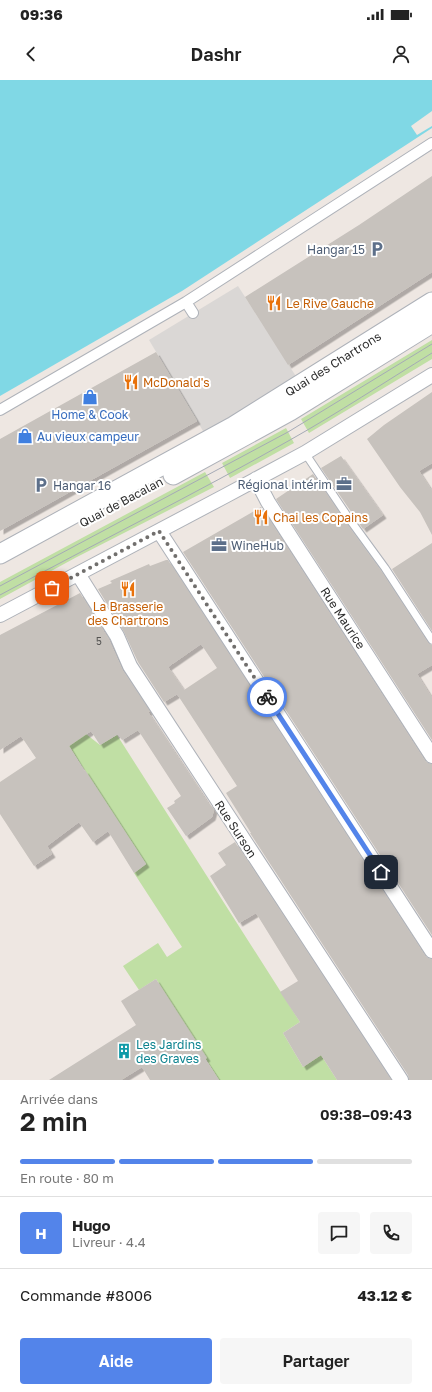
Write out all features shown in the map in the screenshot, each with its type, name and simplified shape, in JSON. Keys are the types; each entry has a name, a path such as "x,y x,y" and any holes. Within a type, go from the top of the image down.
{"main road":[{"name":"Quai des Chartrons","path":"238,432 432,302"},
{"name":"Quai des Chartrons","path":"238,432 290,411 432,322"},
{"name":"Quai de Bacalan","path":"0,554 238,432"},
{"name":"Quai de Bacalan","path":"0,566 238,432"}],"street":[{"path":"0,410 186,302 432,143"},
{"path":"186,302 193,313"},
{"path":"0,615 305,453 432,375"},
{"name":"Rue Maurice","path":"256,479 268,502 432,756"},
{"path":"159,531 432,951"},
{"name":"Rue Surson","path":"78,574 117,636 130,666 401,1080"}],"lane":[{"path":"305,453 345,514 385,568 432,640"}],"green space":[{"path":"432,340 432,359 309,433 301,419"},
{"path":"286,428 294,443 230,478 222,463"},
{"path":"205,472 214,487 75,558 0,599 0,582"},
{"path":"86,734 100,745 117,735 300,1022 283,1033 303,1067 321,1055 337,1080 219,1080 156,979 139,990 123,966 158,943 167,957 182,947 134,873 146,864 69,746"}],"shaded area":[{"path":"238,286 299,381 206,436 149,340"}],"water":[{"path":"0,80 432,80 432,128 182,291 0,396"}],"pier":[{"path":"432,111 432,126 417,135 411,126"}],"building":[{"name":"Hangar 15","path":"432,176 432,272 288,365 245,297 359,225"},
{"name":"Hangar 16","path":"156,352 197,421 0,531 0,439"},
{"path":"432,392 432,463 419,471 432,491 432,535 420,512 400,487 367,439 384,425"},
{"path":"341,456 383,515 363,529 321,468"},
{"path":"313,474 381,571 428,643 432,645 432,665 417,674 432,698 432,740 276,499"},
{"path":"261,507 425,761 432,764 432,935 183,552"},
{"path":"432,543 432,631 392,569"},
{"path":"168,560 425,956 432,959 432,1080 409,1080 408,1075 250,833 226,793 237,786 177,694 164,702 138,662 124,632 98,589 112,583 110,581 149,564 150,566","holes":["201,644 217,668 184,690 168,667"]},
{"path":"80,593 109,640 123,671 150,711 148,712 214,810 212,817 186,836 167,808 175,803 174,801 181,796 138,730 122,740 118,734 100,745 91,731 69,746 146,864 134,873 108,831 93,842 79,822 47,846 52,854 34,866 0,814 0,782 36,758 21,736 0,750 0,635"},
{"path":"235,842 391,1080 337,1080 321,1055 303,1067 283,1033 300,1022 280,992 298,981 256,913 239,923 210,876 226,865 218,853"},
{"path":"156,979 207,1058 205,1059 219,1080 150,1080 142,1067 121,1080 49,1080 136,1025 121,1001"}],"tram line":[{"path":"0,586 288,432 432,344"},
{"path":"0,595 218,480 290,440 432,353"}],"way so far":[{"path":"52,588 159,531 267,697"}],"place":[{"name":"Hangar 15","path":"377,249"},
{"name":"Le Rive Gauche","path":"274,303"},
{"name":"McDonald's","path":"131,382"},
{"name":"Home & Cook","path":"90,397"},
{"name":"Au vieux campeur","path":"25,436"},
{"name":"Régional intérim","path":"344,484"},
{"name":"Hangar 16","path":"41,485"},
{"name":"Chai les Copains","path":"261,517"},
{"name":"WineHub","path":"219,545"},
{"name":"La Brasserie des Chartrons","path":"128,589"},
{"name":"Les Jardins des Graves","path":"124,1051"}],"route":[{"path":"267,697 381,872"}]}
